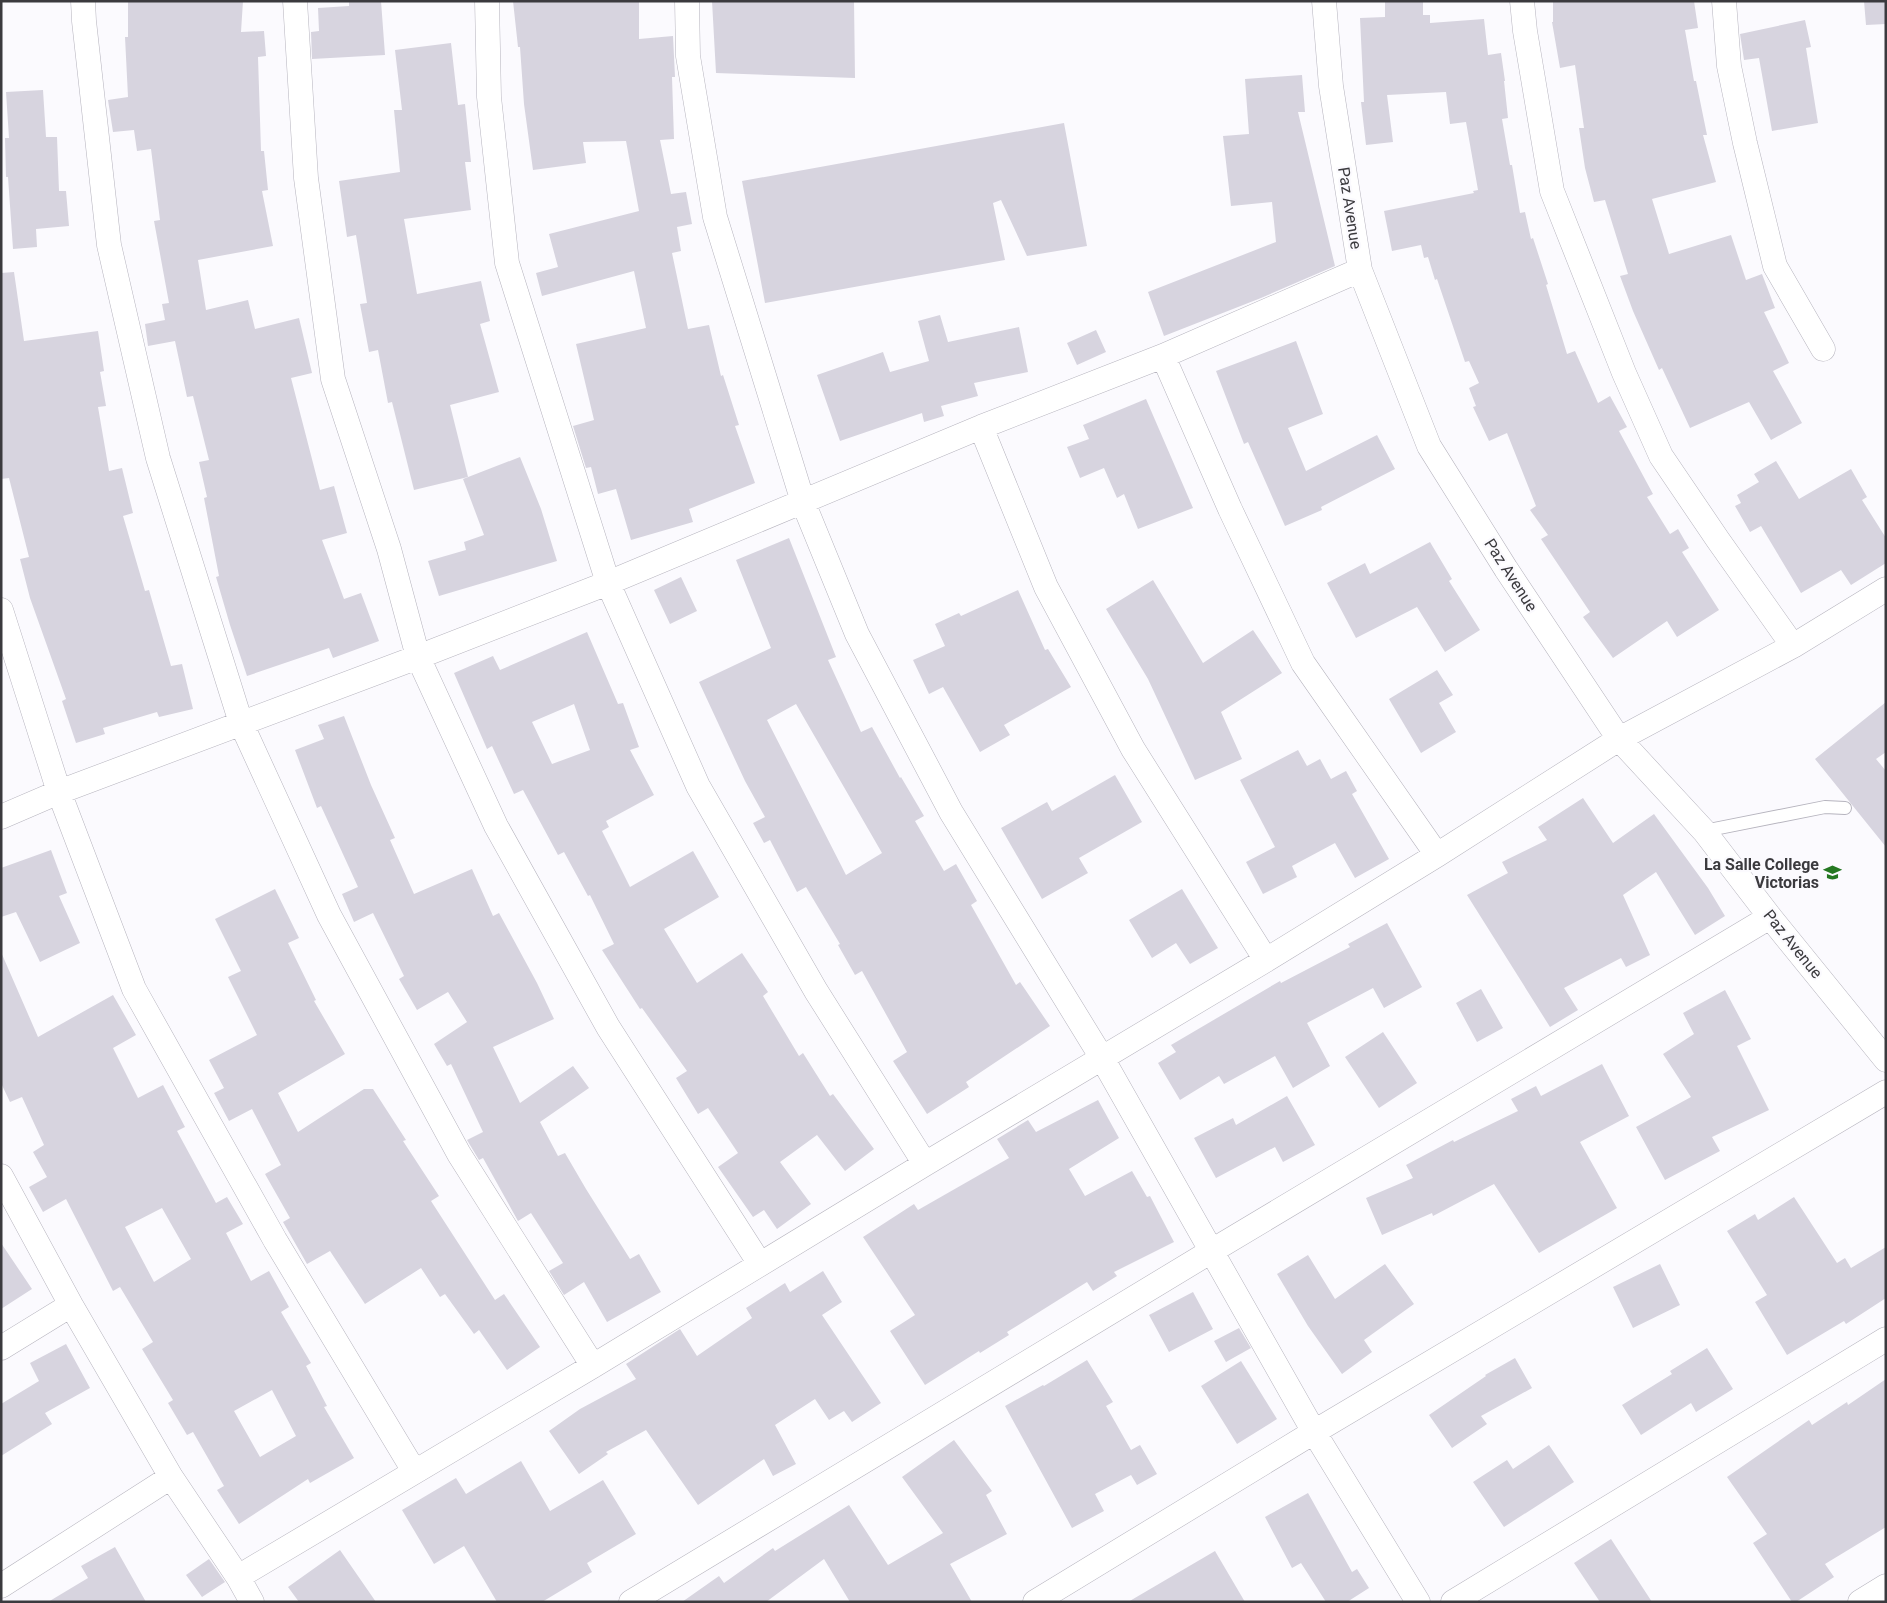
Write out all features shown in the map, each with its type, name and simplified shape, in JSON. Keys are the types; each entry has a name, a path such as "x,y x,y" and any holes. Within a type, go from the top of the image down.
{"street":[{"path":"83,1 109,245 158,458 241,722 329,914 459,1154 593,1366"},
{"path":"295,1 306,178 333,379 389,550 418,657 496,826 608,1027 760,1264"},
{"path":"487,1 489,97 507,263 608,583 698,786 816,991 925,1164"},
{"path":"687,1 688,56 715,217 803,502 857,634 952,812 1102,1058 1210,1252 1314,1432 1418,1602"},
{"name":"Paz Avenue","path":"1324,1 1331,86 1360,270 1430,446 1506,569 1620,739 1704,831 1770,917 1886,1060"},
{"path":"1522,1 1525,31 1552,191 1624,373 1661,456 1793,646"},
{"path":"1724,1 1729,66 1745,143 1775,266 1823,348"},
{"path":"1,817 60,792 241,722 418,657 608,583 981,427 1163,356 1360,270"},
{"path":"1163,356 1230,510 1303,662 1437,855"},
{"path":"981,427 1046,586 1129,741 1266,960"},
{"path":"238,1577 593,1366 1266,960 1620,739 1793,646 1886,589"},
{"path":"1,610 60,792 134,988 276,1240 414,1472"},
{"path":"631,1602 1210,1252 1770,917"},
{"path":"1035,1602 1314,1432 1886,1092"},
{"path":"1,1176 71,1305 171,1477 238,1577 252,1602"},
{"path":"1,1348 71,1305"},
{"path":"1453,1602 1886,1339"},
{"path":"1,1586 171,1477"},
{"path":"1860,1602 1884,1591"}],"lane":[{"path":"1704,831 1825,807 1845,808"}],"building":[{"path":"128,1 243,1 241,32 264,31 266,56 258,57 261,151 264,151 268,190 262,191 273,246 198,260 206,310 248,300 255,329 299,318 312,373 291,378 320,490 334,486 347,533 322,540 344,599 361,593 379,641 333,658 329,648 247,676 230,625 216,577 219,576 204,498 207,497 199,462 209,460 193,396 187,397 175,341 148,346 145,324 165,320 162,304 169,303 154,221 160,220 151,149 137,151 134,130 113,132 108,100 128,97 125,37 128,37"},
{"path":"349,1 381,1 385,55 312,59 311,32 319,31 318,8 349,6"},
{"path":"513,1 639,1 639,39 673,36 675,77 672,77 674,139 660,140 671,194 686,192 692,224 677,227 681,251 672,253 688,329 709,325 721,376 723,375 739,425 735,426 755,483 689,509 693,522 631,540 616,489 598,494 591,467 586,468 573,426 594,420 576,344 646,328 634,271 542,296 536,273 558,267 549,234 639,211 626,141 583,142 586,163 533,170 524,104 520,47 518,47"},
{"path":"712,1 854,1 855,78 716,73"},
{"path":"1385,1 1423,1 1423,15 1430,15 1430,23 1484,19 1488,55 1501,53 1508,118 1502,119 1520,213 1525,212 1531,239 1533,238 1548,284 1546,285 1567,354 1575,351 1598,403 1610,396 1627,427 1619,431 1653,494 1647,497 1670,534 1678,529 1689,548 1682,552 1719,610 1677,637 1667,621 1613,658 1583,617 1590,612 1541,539 1548,535 1530,510 1536,506 1507,433 1489,441 1473,407 1476,406 1469,388 1479,383 1469,361 1465,362 1428,257 1424,258 1421,245 1392,251 1384,211 1474,193 1473,191 1478,190 1466,122 1450,124 1446,92 1387,95 1393,142 1366,145 1361,102 1364,102 1360,18 1385,17"},
{"path":"1553,1 1694,1 1698,28 1685,30 1694,81 1696,81 1707,135 1703,135 1716,182 1652,199 1669,254 1731,235 1746,280 1762,274 1775,308 1764,312 1789,363 1773,371 1802,423 1771,440 1749,402 1690,428 1662,368 1659,370 1620,276 1628,274 1605,200 1594,202 1585,168 1579,128 1584,128 1575,65 1560,68 1552,22"},
{"path":"1864,1 1886,1 1886,24 1866,25"},
{"path":"1805,20 1811,47 1806,48 1818,123 1772,131 1759,58 1744,60 1740,34"},
{"path":"451,43 458,105 465,104 471,162 465,162 471,210 404,219 417,294 481,281 490,321 480,324 499,392 450,405 468,477 414,490 392,402 388,403 378,350 369,352 360,304 367,303 356,235 347,237 339,181 400,172 394,110 402,110 395,50"},
{"path":"1302,75 1305,112 1298,112 1335,266 1261,298 1164,336 1148,292 1276,242 1272,202 1231,206 1223,136 1249,134 1245,79"},
{"path":"43,90 46,137 57,137 59,191 66,191 69,226 36,229 37,247 13,249 8,177 6,177 5,138 9,138 6,92"},
{"path":"1064,123 1087,246 1027,256 1001,200 993,203 1005,260 765,303 742,181"},
{"path":"14,272 24,341 98,331 104,371 100,372 106,406 98,407 109,471 122,468 133,513 123,516 145,591 149,590 171,666 182,664 193,709 159,717 157,712 103,728 105,734 76,743 62,701 66,699 30,598 20,559 29,557 9,478 1,479 1,273"},
{"path":"940,315 948,342 1019,327 1028,372 974,383 978,396 941,406 944,416 924,422 922,413 840,441 817,375 883,352 890,372 929,361 918,321"},
{"path":"1096,330 1106,352 1077,365 1067,343"},
{"path":"1296,341 1323,414 1288,428 1306,471 1377,435 1395,469 1321,507 1322,510 1285,526 1248,442 1244,444 1216,371"},
{"path":"1146,399 1193,508 1138,529 1124,494 1117,498 1104,468 1080,478 1067,447 1089,439 1083,425"},
{"path":"520,457 541,509 557,561 439,596 428,561 466,550 464,542 484,535 463,479"},
{"path":"1776,461 1799,499 1851,469 1867,497 1862,500 1886,538 1886,563 1851,585 1841,570 1801,593 1761,526 1750,532 1735,506 1741,503 1737,495 1759,482 1754,474"},
{"path":"789,538 836,657 828,660 861,732 872,727 900,778 924,816 915,821 944,871 956,864 977,901 971,905 1016,985 1020,982 1050,1026 966,1082 969,1087 927,1114 893,1061 907,1052 862,971 855,975 838,945 840,944 806,887 797,892 770,840 764,843 753,823 765,817 745,781 699,682 771,648 736,560","holes":["796,704 882,853 846,875 767,720"]},
{"path":"1430,542 1452,579 1449,581 1480,630 1445,652 1417,607 1356,638 1327,583 1365,563 1370,574"},
{"path":"681,577 697,611 670,624 654,590"},
{"path":"1153,580 1203,663 1253,630 1282,673 1221,712 1242,759 1195,780 1148,679 1106,609"},
{"path":"1018,590 1045,650 1048,649 1071,687 1004,725 1010,735 980,752 943,687 929,694 913,660 945,646 935,624 959,613 961,616"},
{"path":"587,632 618,704 623,703 639,747 630,750 654,795 606,821 609,827 602,831 630,887 693,851 719,897 664,929 697,983 742,953 768,992 763,996 799,1056 803,1053 830,1096 833,1094 874,1149 845,1171 817,1135 780,1162 811,1204 777,1229 764,1210 753,1217 718,1167 738,1153 708,1108 698,1114 676,1078 687,1071 642,1008 640,1009 602,950 614,944 590,895 588,896 564,852 558,855 523,790 514,794 492,746 487,749 454,673 493,656 500,670","holes":["574,704 590,750 552,764 532,722"]},
{"path":"1437,670 1453,695 1439,703 1456,732 1421,753 1389,699"},
{"path":"1886,702 1886,752 1876,759 1886,771 1886,847 1815,759"},
{"path":"344,716 371,785 395,838 390,840 414,894 472,869 493,916 499,913 554,1019 493,1047 520,1103 573,1066 589,1088 540,1122 558,1156 565,1153 630,1259 639,1254 661,1292 607,1322 584,1282 564,1295 549,1271 563,1263 531,1213 518,1221 483,1158 479,1160 467,1140 483,1132 451,1064 447,1066 434,1044 467,1022 448,992 417,1010 399,979 404,976 373,913 354,922 342,894 358,887 321,806 317,808 295,750 324,739 318,725"},
{"path":"1298,750 1307,766 1320,759 1331,779 1346,771 1357,791 1352,794 1389,859 1355,878 1335,843 1292,866 1297,877 1263,894 1246,862 1275,847 1240,780"},
{"path":"1115,775 1142,822 1079,858 1088,873 1042,899 1001,828 1047,802 1052,811"},
{"path":"1583,798 1613,843 1654,814 1708,888 1725,916 1695,935 1656,872 1623,895 1650,955 1626,967 1621,958 1564,988 1578,1010 1550,1027 1467,895 1508,873 1502,862 1547,840 1538,827"},
{"path":"51,850 67,893 59,896 80,943 40,962 16,912 1,917 1,868"},
{"path":"275,889 299,938 288,943 316,1000 314,1001 345,1054 278,1093 298,1132 364,1089 373,1089 406,1140 403,1141 439,1196 431,1201 495,1300 504,1294 540,1347 507,1370 479,1330 474,1334 445,1294 440,1297 421,1268 365,1304 330,1251 307,1264 283,1222 290,1218 265,1174 281,1165 252,1109 229,1121 214,1093 224,1088 209,1060 257,1035 228,977 241,971 215,919"},
{"path":"1182,889 1218,948 1190,964 1176,943 1152,958 1129,920"},
{"path":"1387,923 1422,987 1384,1008 1373,988 1307,1023 1330,1066 1293,1088 1275,1056 1224,1084 1219,1076 1180,1100 1158,1063 1176,1052 1171,1045 1280,981 1281,983 1350,947 1348,944"},
{"path":"1,952 38,1037 113,995 136,1035 113,1048 138,1098 163,1085 185,1127 177,1131 216,1203 227,1197 243,1224 226,1233 251,1281 269,1271 289,1307 281,1312 311,1363 306,1366 327,1406 324,1407 354,1458 310,1483 308,1479 239,1524 217,1490 224,1486 193,1432 187,1435 168,1403 173,1400 142,1349 153,1342 120,1287 113,1291 66,1199 43,1212 29,1187 47,1177 33,1152 44,1145 22,1097 10,1102 1,1083","holes":["162,1208 191,1259 154,1282 125,1227","272,1390 296,1436 260,1457 234,1411"]},
{"path":"1481,989 1503,1028 1477,1042 1456,1003"},
{"path":"1725,990 1751,1039 1737,1046 1769,1110 1712,1137 1720,1151 1665,1180 1636,1127 1691,1097 1663,1054 1694,1034 1683,1013"},
{"path":"1383,1032 1417,1083 1379,1108 1345,1057"},
{"path":"1602,1064 1629,1116 1580,1142 1617,1208 1539,1253 1494,1184 1433,1216 1432,1213 1382,1235 1366,1198 1413,1178 1406,1165 1453,1140 1454,1142 1518,1111 1511,1099 1536,1086 1541,1096"},
{"path":"1287,1096 1315,1145 1283,1162 1275,1147 1216,1178 1194,1138 1233,1118 1236,1125"},
{"path":"1098,1100 1119,1138 1069,1169 1085,1196 1132,1171 1147,1197 1150,1196 1174,1242 1114,1272 1117,1276 1093,1291 1087,1282 1007,1332 1009,1335 980,1353 979,1351 925,1385 890,1331 915,1315 863,1237 914,1204 918,1210 1009,1158 997,1139 1028,1120 1036,1132"},
{"path":"1794,1197 1837,1263 1845,1258 1851,1268 1886,1247 1886,1298 1846,1324 1844,1321 1787,1355 1755,1302 1767,1295 1727,1231 1755,1214 1758,1220"},
{"path":"1,1243 32,1289 1,1309"},
{"path":"1308,1255 1335,1299 1385,1264 1414,1304 1364,1340 1372,1352 1342,1374 1308,1326 1277,1274"},
{"path":"1660,1264 1680,1305 1633,1328 1613,1287"},
{"path":"823,1271 842,1302 822,1315 881,1403 852,1422 844,1411 829,1420 815,1399 775,1425 796,1464 773,1476 764,1459 698,1505 646,1430 606,1452 608,1454 579,1474 549,1431 580,1409 636,1379 626,1364 680,1329 697,1356 752,1318 746,1308 785,1283 790,1292"},
{"path":"1193,1292 1213,1329 1169,1352 1149,1315"},
{"path":"1239,1328 1251,1348 1226,1362 1214,1341"},
{"path":"66,1344 90,1388 45,1413 52,1424 1,1456 1,1404 39,1381 30,1363"},
{"path":"1707,1348 1733,1389 1696,1412 1691,1403 1641,1435 1622,1405 1672,1374 1670,1371"},
{"path":"1515,1358 1532,1388 1481,1416 1487,1424 1452,1448 1429,1415 1485,1375"},
{"path":"1087,1360 1113,1402 1106,1406 1131,1450 1140,1445 1157,1474 1137,1485 1131,1475 1095,1494 1104,1511 1072,1528 1005,1406 1044,1386"},
{"path":"1241,1361 1277,1419 1237,1444 1201,1386"},
{"path":"1886,1379 1886,1527 1825,1564 1834,1577 1796,1602 1792,1602 1753,1543 1767,1534 1727,1477 1809,1420 1812,1425 1847,1402 1848,1405"},
{"path":"954,1440 992,1491 986,1495 1007,1534 950,1564 972,1602 850,1602 824,1559 766,1602 682,1602 719,1576 724,1583 773,1548 775,1551 849,1505 888,1565 943,1533 902,1477"},
{"path":"1549,1445 1574,1482 1504,1527 1473,1482 1507,1460 1513,1469"},
{"path":"521,1461 550,1511 603,1480 636,1534 587,1563 592,1572 542,1602 497,1602 464,1546 434,1564 402,1510 456,1478 466,1494"},
{"path":"1308,1493 1352,1572 1357,1569 1369,1588 1347,1602 1326,1602 1301,1563 1292,1568 1265,1517"},
{"path":"1611,1539 1652,1602 1600,1602 1574,1563"},
{"path":"115,1547 146,1602 48,1602 88,1578 81,1566"},
{"path":"340,1550 376,1602 299,1602 288,1587"},
{"path":"1215,1551 1245,1602 1128,1602"},
{"path":"209,1559 225,1582 202,1597 186,1575"}],"place":[{"name":"La Salle College Victorias","path":"1833,873"}]}
